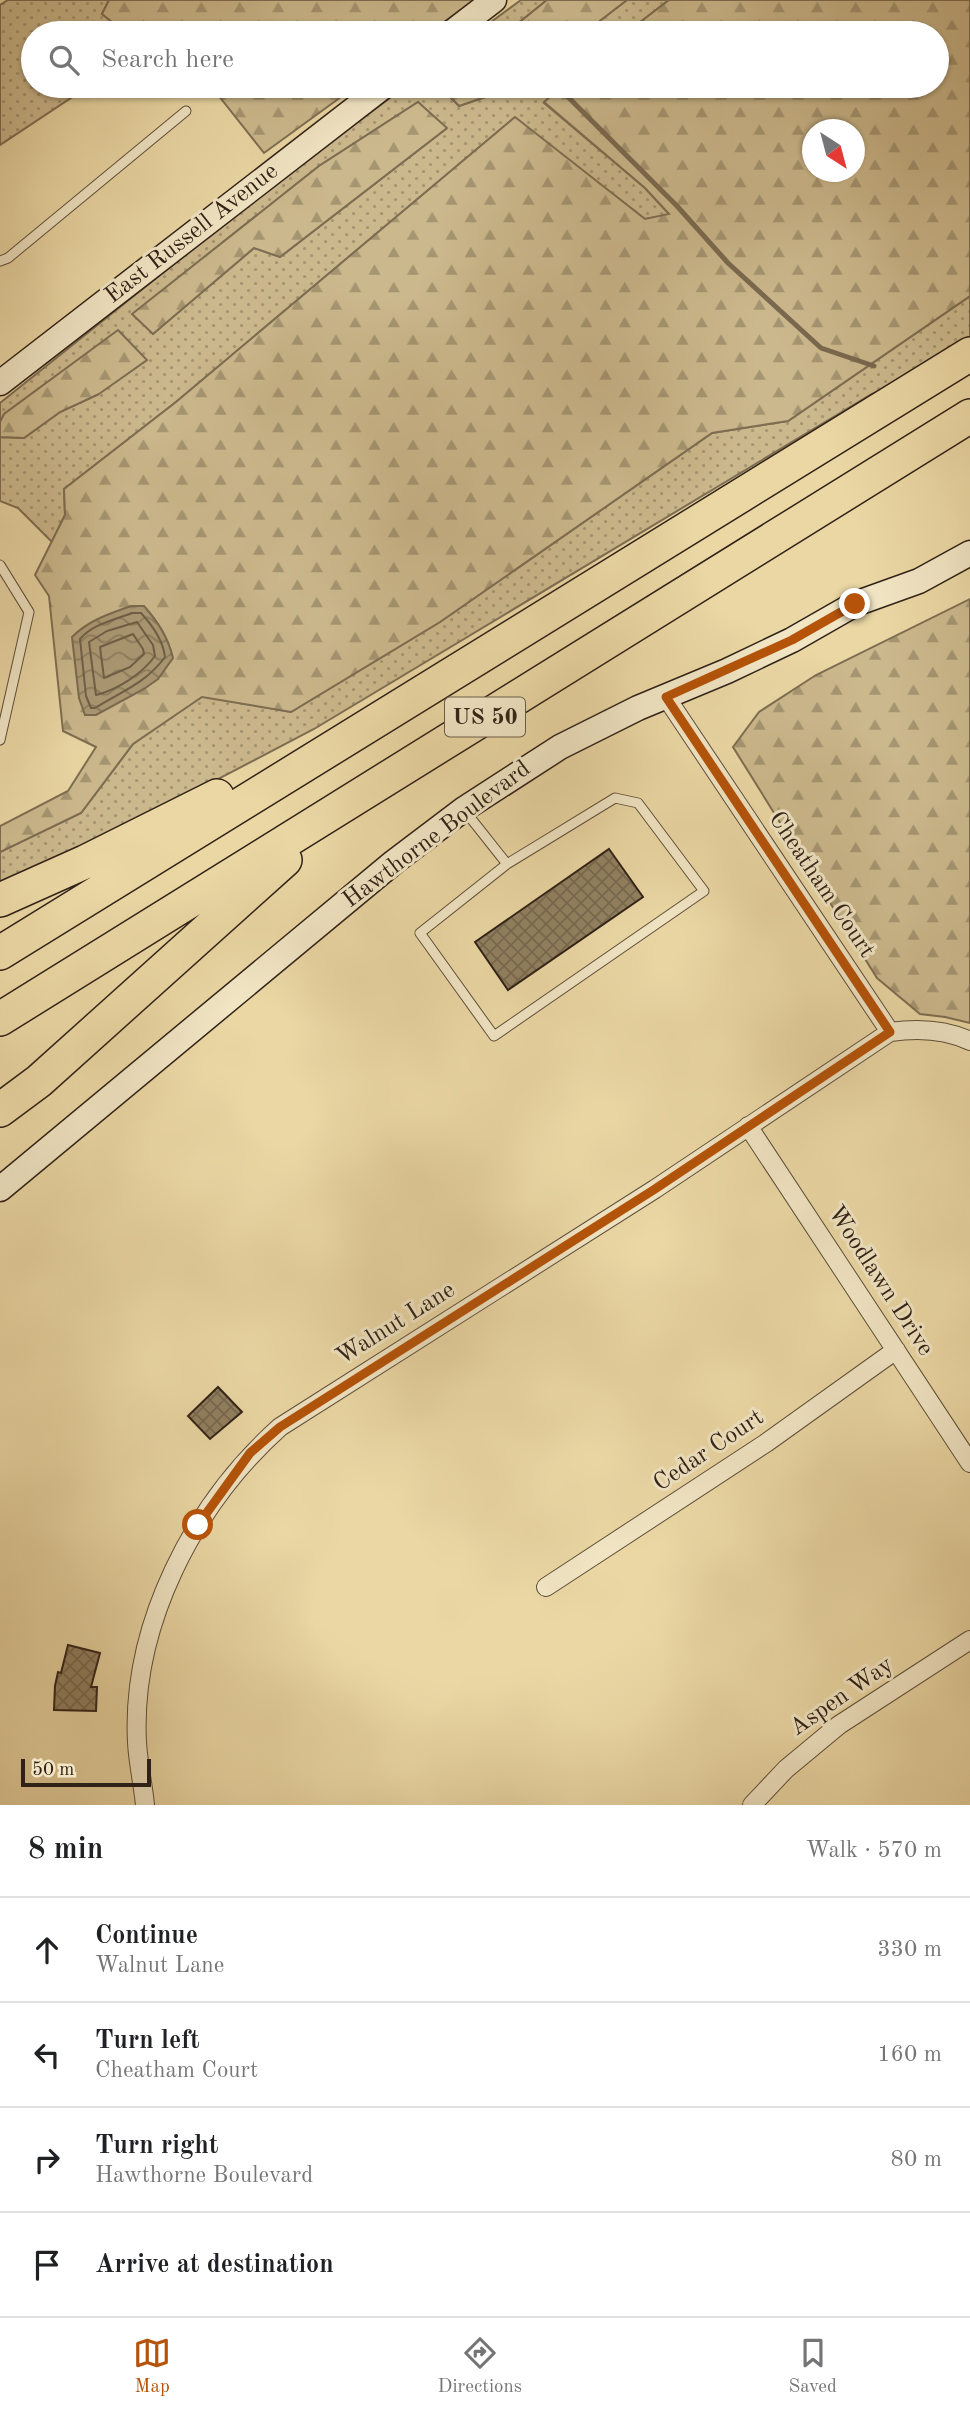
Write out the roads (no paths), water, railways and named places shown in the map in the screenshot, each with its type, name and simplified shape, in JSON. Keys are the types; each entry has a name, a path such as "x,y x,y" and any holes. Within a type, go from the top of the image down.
{"highway":[{"name":"US 50","path":"0,953 970,354"},
{"name":"US 50","path":"0,1019 970,416"},
{"path":"0,900 85,862 392,710"},
{"path":"0,1110 39,1081 341,807"}],"street":[{"path":"468,21 495,0"},
{"name":"East Russell Avenue","path":"0,383 368,98"},
{"name":"Hawthorne Boulevard","path":"0,1189 394,862 464,809 560,747 792,640 855,604 919,581 970,553"},
{"name":"Cheatham Court","path":"666,697 890,1032"},
{"path":"890,1032 916,1028 960,1036 970,1041"},
{"name":"Walnut Lane","path":"145,1805 137,1741 141,1668 146,1644 165,1589 181,1554 198,1525 250,1453 280,1427 655,1189 890,1032"},
{"name":"Woodlawn Drive","path":"748,1126 970,1463"},
{"name":"Cedar Court","path":"546,1587 766,1443 896,1350"},
{"name":"Aspen Way","path":"752,1805 786,1769 839,1725 970,1640"}],"lane":[{"path":"0,261 8,258 186,111"},
{"path":"0,565 29,612 0,740"},
{"path":"615,798 638,803 704,891 494,1036 420,933 507,864 615,798"},
{"path":"464,809 507,864"}],"water":[{"path":"131,606 144,606 149,612 165,637 173,658 158,679 144,689 96,715 85,715 79,698 72,637 92,622"}],"waterway":[{"path":"569,98 677,206 728,263 821,348 874,366"}]}
